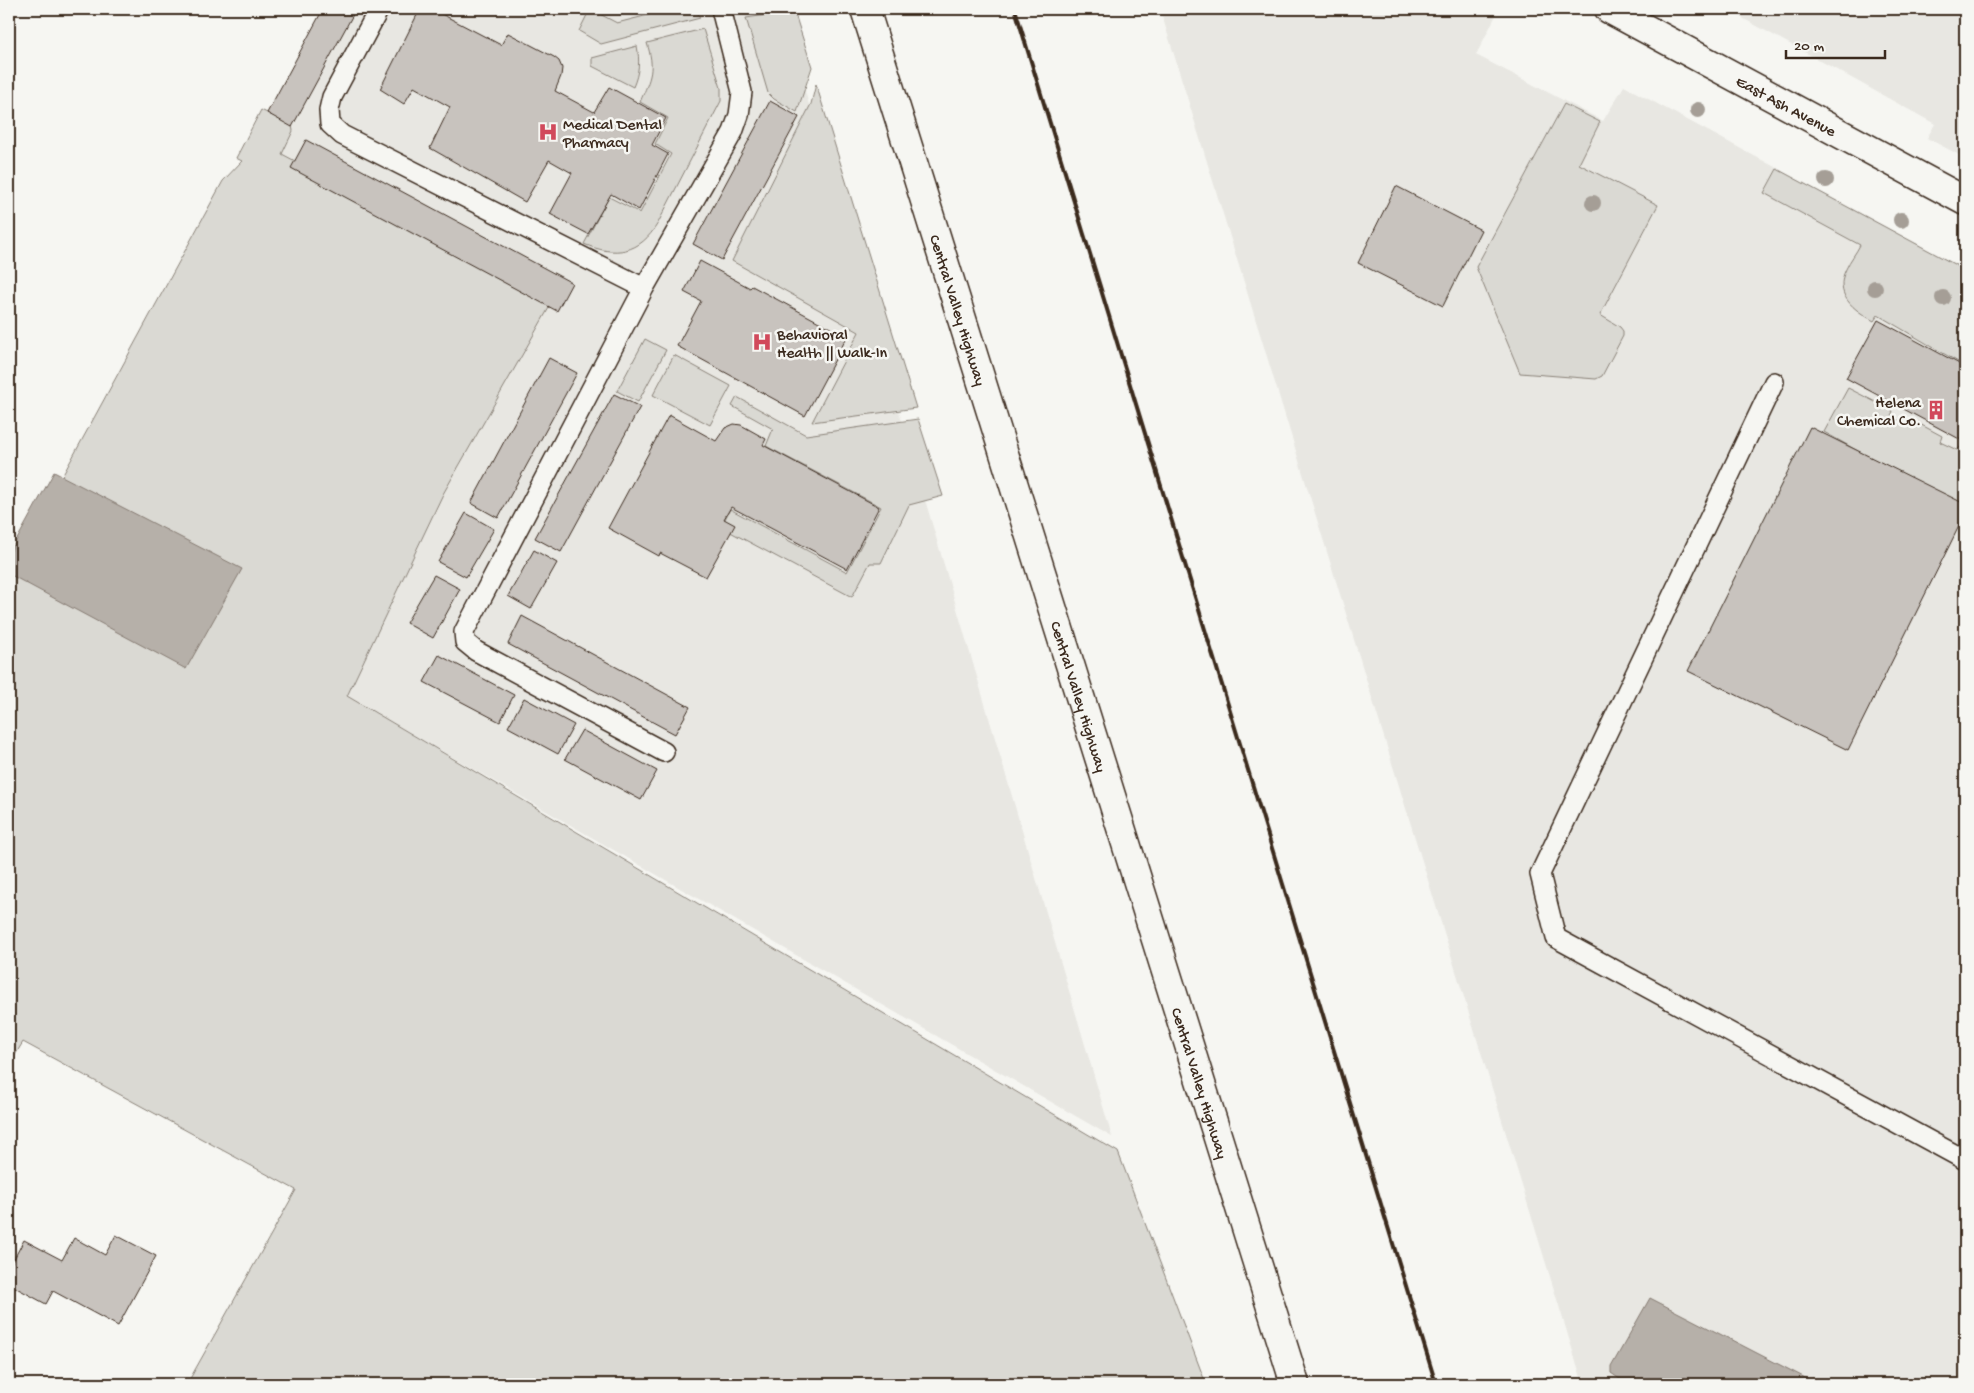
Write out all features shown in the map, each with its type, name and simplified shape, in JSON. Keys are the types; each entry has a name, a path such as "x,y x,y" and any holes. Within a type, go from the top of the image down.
{"main road":[{"name":"Central Valley Highway","path":"865,9 1295,1384"},
{"name":"East Ash Avenue","path":"1609,9 1965,201"}],"lane":[{"path":"379,9 332,98 329,110 330,124 342,135 644,288"},
{"path":"664,752 476,651 465,642 464,632 644,288 733,132 739,115 742,92 721,9"},
{"path":"1774,382 1540,874 1556,938 1965,1160"}],"shaded area":[{"path":"333,9 781,9 1112,1137 346,696 443,494 260,142"},
{"path":"590,9 617,23 672,9 696,9 700,18 601,44 579,31"},
{"path":"1160,9 1499,9 1476,55 1603,121 1624,86 1965,269 1965,1384 1583,1384"},
{"path":"1726,9 1965,9 1965,158 1927,138 1935,124"},
{"path":"794,11 812,67 797,112 774,99 768,93 746,18"},
{"path":"703,29 721,88 721,101 658,223 643,241 635,247 626,250 606,251 584,244 609,197 640,213 671,154 655,144 668,118 640,102 651,73 651,60 647,43"},
{"path":"637,46 638,67 633,87 592,66 592,58"},
{"path":"816,84 916,408 812,422 859,332 732,261 811,104"},
{"path":"1564,104 1600,122 1579,164 1658,205 1600,315 1620,327 1623,331 1623,336 1602,376 1596,379 1520,373 1476,267"},
{"path":"261,110 292,125 293,131 282,154 554,299 443,494 347,696 1118,1152 1206,1384 187,1384 296,1190 23,1042 9,1065 9,574 223,181 242,161 236,158"},
{"path":"1777,169 1965,270 1965,366 1878,315 1874,321 1853,307 1844,294 1842,287 1843,278 1860,245 1764,193"},
{"path":"645,339 666,350 638,402 617,391"},
{"path":"674,355 731,386 710,425 653,395"},
{"path":"1848,388 1893,411 1891,416 1913,427 1916,422 1942,436 1940,442 1957,450 1961,446 1965,448 1965,511 1824,432"},
{"path":"737,397 806,435 918,419 943,496 909,505 881,563 870,563 852,597 721,527 730,509 847,572 881,507 766,446 773,429 732,406"},
{"path":"54,472 242,569 186,669 9,574 9,554"},
{"path":"1650,1298 1817,1384 1627,1384 1611,1373 1611,1367"}],"building":[{"path":"323,9 356,9 292,127 267,113"},
{"name":"Medical Dental Pharmacy","path":"420,9 432,9 501,45 508,33 554,57 559,61 562,68 555,91 594,112 609,87 666,118 652,145 668,154 639,210 611,194 588,234 550,214 572,173 549,160 525,202 430,148 450,107 414,87 404,104 380,89"},
{"path":"770,101 799,117 722,260 693,244"},
{"path":"306,140 572,283 557,311 291,168"},
{"path":"1396,186 1481,230 1443,306 1358,263"},
{"name":"Behavioral Health || Walk-In","path":"700,261 750,288 752,286 847,337 805,416 677,346 701,301 684,292"},
{"name":"Helena Chemical Co.","path":"1878,320 1965,367 1965,442 1846,378"},
{"path":"549,358 577,373 498,518 471,503"},
{"path":"614,394 640,407 561,552 535,538"},
{"path":"669,415 716,441 725,428 734,424 741,425 766,439 763,445 879,507 847,569 731,507 724,519 735,525 706,577 660,553 659,556 608,528"},
{"path":"1810,427 1965,504 1965,514 1848,750 1688,671"},
{"path":"466,513 494,529 466,577 438,562"},
{"path":"534,550 557,563 531,609 508,596"},
{"path":"434,575 460,589 433,638 406,623"},
{"path":"522,616 690,707 675,734 508,644"},
{"path":"439,655 514,695 500,722 424,682"},
{"path":"524,698 574,725 558,754 508,727"},
{"path":"582,730 657,771 641,800 565,759"},
{"path":"116,1235 156,1256 118,1326 53,1291 46,1304 9,1284 9,1268 24,1240 62,1260 74,1238 105,1255"}],"railway":[{"path":"1015,9 1436,1384"}],"place":[{"name":"Medical Dental Pharmacy","path":"548,132"},
{"name":"Behavioral Health || Walk-In","path":"762,342"},
{"name":"Helena Chemical Co.","path":"1936,410"}]}
